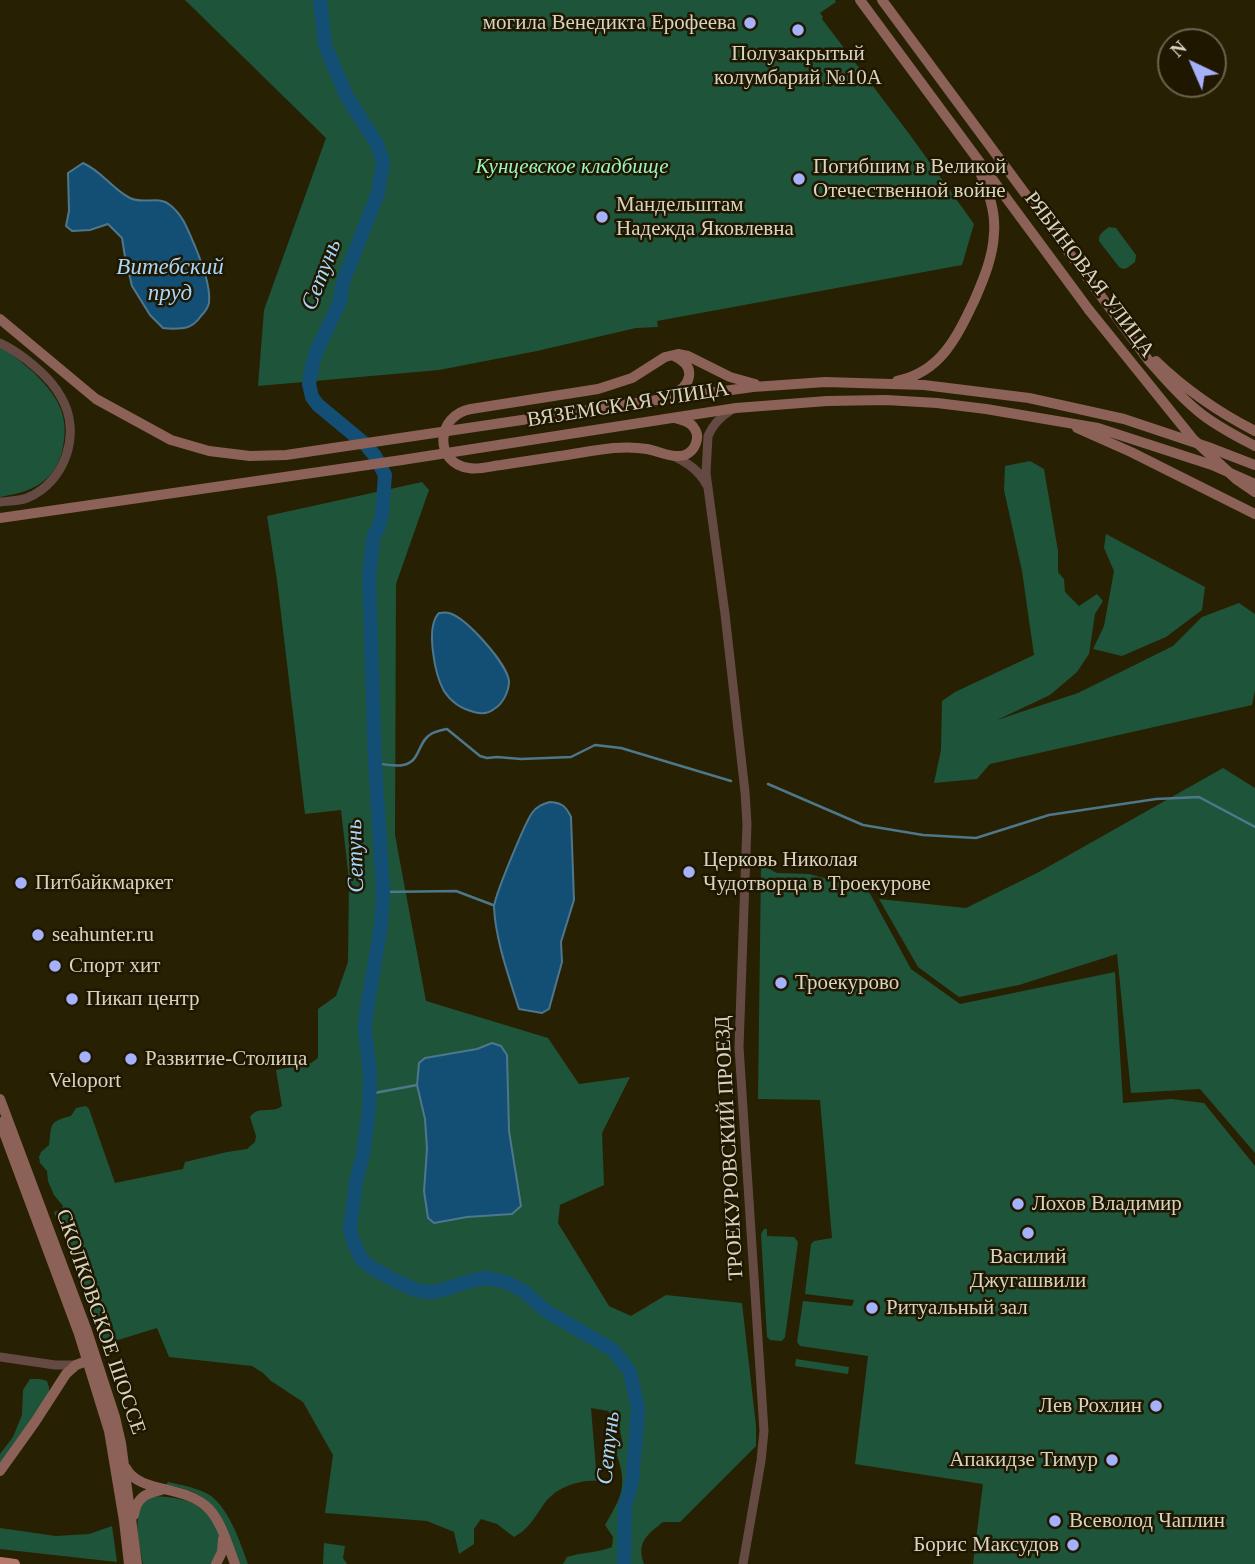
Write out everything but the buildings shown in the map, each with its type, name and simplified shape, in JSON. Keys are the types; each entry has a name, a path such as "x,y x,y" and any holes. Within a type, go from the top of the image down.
{"main road":[{"name":"РЯБИНОВАЯ УЛИЦА","path":"860,0 1089,310 1193,439 1236,479 1255,492"},
{"name":"РЯБИНОВАЯ УЛИЦА","path":"882,0 1149,361 1176,392 1200,413 1255,446"},
{"path":"877,384 902,380 925,371 939,359 961,329 987,272 995,231 991,203 968,146"},
{"name":"ВЯЗЕМСКАЯ УЛИЦА","path":"0,319 96,399 171,440 209,451 250,456 286,455 667,398 825,382 936,386 1029,397 1124,419 1255,465"},
{"path":"1133,338 1178,382 1201,400 1255,431"},
{"path":"670,417 685,421 696,431 695,446 680,455 633,447 615,448 476,469 460,466 452,460 443,441 444,431 452,417 461,411 598,389 632,378 660,359 671,355 688,356 730,377 768,386"},
{"path":"667,398 681,391 689,378 685,365 671,355"},
{"name":"ВЯЗЕМСКАЯ УЛИЦА","path":"0,518 402,460 670,417 736,408 827,401 937,403 1057,420 1142,441 1212,465 1255,484"},
{"path":"1057,420 1131,452 1255,514"},
{"name":"СКОЛКОВСКОЕ ШОССЕ","path":"0,1100 82,1319 111,1443 129,1564"},
{"name":"СКОЛКОВСКОЕ ШОССЕ","path":"0,1122 79,1334 115,1417 125,1466 137,1564"},
{"path":"0,1471 58,1384 76,1364 92,1359"},
{"path":"125,1466 128,1473 136,1479 163,1489 182,1492 197,1499 213,1513 235,1564"},
{"path":"133,1526 138,1501 149,1493 163,1489"},
{"path":"216,1564 222,1552 223,1535"}],"street":[{"path":"0,343 33,365 53,385 66,406 71,430 67,455 55,477 25,498 0,502"},
{"path":"680,455 700,445 719,418 736,408"},
{"name":"ТРОЕКУРОВСКИЙ ПРОЕЗД","path":"710,430 706,473 728,641 747,824 739,1047 764,1431 743,1564"},
{"path":"696,431 706,473"},
{"path":"680,455 698,463 706,473"},
{"path":"680,455 703,479 708,490"},
{"path":"0,1357 55,1365 76,1364"}],"green space":[{"name":"Кунцевское кладбище","path":"185,0 835,0 836,2 820,13 822,19 974,224 962,265 657,321 658,327 636,328 439,370 258,386 264,310 326,138"},
{"path":"1109,227 1116,228 1136,255 1135,262 1127,268 1119,267 1099,241 1100,235"},
{"path":"0,347 31,370 48,388 60,406 65,427 61,456 48,477 32,489 0,497"},
{"path":"1030,461 1044,469 1058,551 1058,572 1064,579 1065,592 1079,606 1097,594 1103,601 1095,614 1089,654 1077,672 1050,695 997,720 1078,693 1173,646 1202,617 1239,603 1255,614 1255,690 1252,705 990,764 977,779 934,783 941,750 942,701 955,692 1034,655 1022,571 1004,490 1005,466"},
{"path":"422,482 429,490 396,584 395,835 426,1001 548,1038 579,1084 630,1077 602,1133 604,1185 560,1205 558,1223 609,1306 631,1316 666,1295 742,1303 756,1446 680,1522 663,1522 648,1535 641,1550 644,1564 563,1564 567,1557 612,1547 613,1537 605,1525 616,1506 621,1490 622,1474 616,1453 622,1440 618,1421 608,1411 591,1408 597,1481 577,1483 557,1491 529,1525 514,1537 497,1524 481,1519 474,1529 474,1544 459,1554 454,1532 427,1521 325,1513 333,1455 303,1402 252,1366 169,1357 157,1328 102,1345 54,1212 63,1206 54,1195 47,1171 40,1163 39,1157 49,1145 52,1125 71,1116 76,1108 86,1106 89,1109 115,1183 183,1169 185,1162 247,1149 255,1142 256,1136 250,1117 253,1113 282,1106 276,1070 311,1063 318,1058 318,1009 336,996 348,962 349,880 341,810 305,814 267,516","holes":["492,1043 507,1055 509,1131 467,1217 434,1223 424,1191 427,1149 425,1119 477,1049"]},
{"path":"1106,534 1205,587 1202,610 1166,637 1122,656 1093,649 1104,626 1114,571 1104,548"},
{"path":"1223,768 1255,788 1255,1153 1200,1089 1131,1093 1117,954 1019,985 959,997 918,967 879,899 966,908 1039,872"},
{"path":"761,865 777,873 809,874 868,890 911,969 960,1004 1115,972 1123,1103 1171,1099 1204,1103 1255,1166 1255,1564 973,1564 983,1484 855,1464 868,1356 800,1346 797,1342 803,1301 852,1306 854,1300 805,1294 811,1244 832,1238 820,1100 758,1099"},
{"path":"767,1229 767,1236 794,1237 798,1242 785,1337 782,1341 770,1340 767,1337 761,1234"},
{"path":"796,1359 849,1367 848,1374 795,1366"},
{"path":"30,1379 47,1381 49,1394 0,1463 0,1454 13,1437 22,1415 23,1390"},
{"path":"168,1482 197,1489 214,1498 227,1514 248,1564 240,1564 216,1512 209,1503 185,1489 166,1485"},
{"path":"156,1496 189,1502 208,1515 220,1538 215,1564 143,1564 138,1515 141,1506"},
{"path":"112,1526 117,1562 0,1549 0,1528 56,1536 89,1534"},
{"path":"324,1543 345,1546 343,1558 347,1564 323,1564"}],"water":[{"name":"Витебский пруд","path":"83,163 130,198 165,202 175,209 182,219 200,259 209,296 208,305 194,324 184,328 163,328 150,315 132,286 122,238 108,224 90,230 72,231 66,226 69,211 68,173"},
{"path":"439,613 449,613 466,623 494,653 507,673 507,693 492,711 482,713 465,709 453,702 444,691 437,674 432,640 435,620"},
{"path":"550,802 563,806 571,817 574,900 561,942 562,962 549,1009 542,1013 519,1009 500,946 494,908 528,820 536,809"},
{"path":"492,1043 501,1046 507,1055 509,1131 521,1206 512,1214 467,1217 434,1223 428,1218 424,1191 427,1149 425,1119 417,1085 419,1063 425,1058 477,1049"}],"waterway":[{"name":"Сетунь","path":"320,0 325,45 347,97 377,144 383,161 378,193 343,282 340,301 318,348 309,384 312,397 318,405 365,444 385,475 382,514 373,538 369,577 375,763 383,892 381,925 365,1021 370,1074 369,1109 350,1228 362,1260 396,1281 428,1292 487,1278 509,1283 525,1292 548,1312 613,1350 630,1372 638,1409 632,1482 625,1506 624,1564"},
{"path":"375,763 396,766 409,763 427,738 435,732 447,729 480,756 487,758 571,757 595,745 621,748 731,781"},
{"path":"768,784 863,825 923,835 976,838 1049,815 1156,799 1199,797 1255,827"},
{"path":"383,892 456,891 493,905"},
{"path":"369,1094 417,1085"}],"place":[{"name":"могила Венедикта Ерофеева","path":"750,23"},
{"name":"Полузакрытый колумбарий №10А","path":"798,30"},
{"name":"Погибшим в Великой Отечественной войне","path":"799,179"},
{"name":"Мандельштам Надежда Яковлевна","path":"602,217"},
{"name":"Церковь Николая Чудотворца в Троекурове","path":"689,872"},
{"name":"Питбайкмаркет","path":"21,883"},
{"name":"seahunter.ru","path":"38,935"},
{"name":"Спорт хит","path":"55,966"},
{"name":"Троекурово","path":"781,983"},
{"name":"Пикап центр","path":"72,999"},
{"name":"Veloport","path":"85,1057"},
{"name":"Развитие-Столица","path":"131,1059"},
{"name":"Лохов Владимир","path":"1018,1204"},
{"name":"Василий Джугашвили","path":"1028,1233"},
{"name":"Ритуальный зал","path":"872,1308"},
{"name":"Лев Рохлин","path":"1156,1406"},
{"name":"Апакидзе Тимур","path":"1112,1460"},
{"name":"Всеволод Чаплин","path":"1055,1521"},
{"name":"Борис Максудов","path":"1073,1545"}]}
